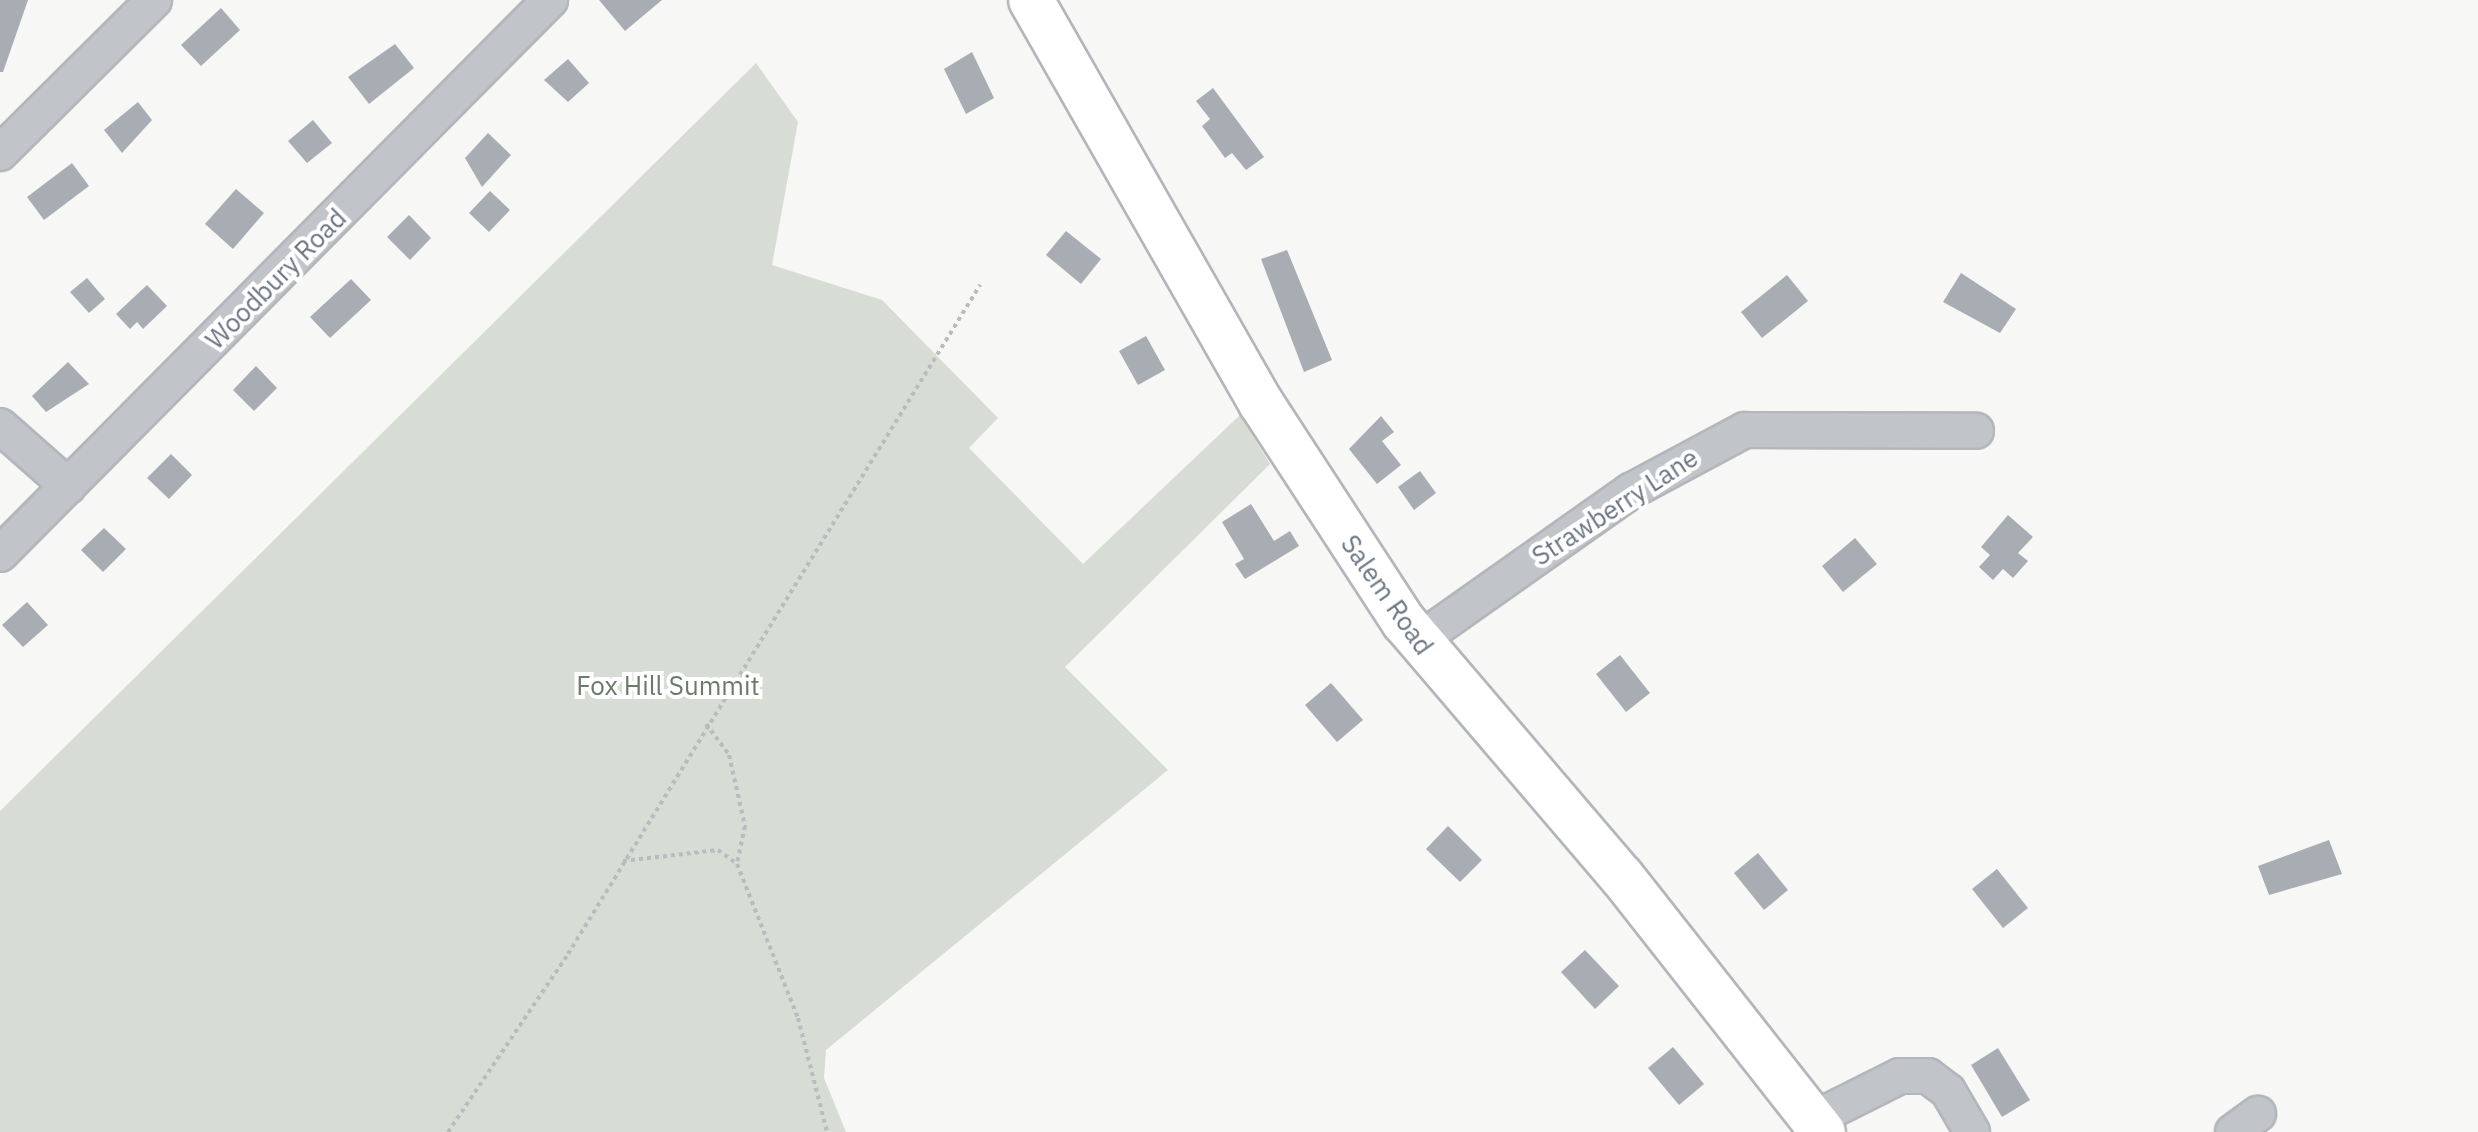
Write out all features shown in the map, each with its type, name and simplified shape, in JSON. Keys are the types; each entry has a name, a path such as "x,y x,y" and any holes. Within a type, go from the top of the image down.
{"main road":[{"name":"Salem Road","path":"1031,0 1261,403 1418,641 1622,877 1819,1126"}],"street":[{"path":"0,153 154,0"},
{"name":"Woodbury Road","path":"0,554 550,0"},
{"path":"0,426 68,486"},
{"name":"Strawberry Lane","path":"1418,641 1631,491 1745,430 1976,431"},
{"path":"1819,1126 1900,1076 1928,1076 1948,1091 1972,1132"}],"path":[{"path":"448,1132 623,861 980,285"},
{"path":"706,724 729,755 745,826 737,864"},
{"path":"623,861 718,850 737,864 798,1018 827,1132"}],"green space":[{"name":"Fox Hill Summit","path":"756,63 798,122 772,265 882,300 998,418 969,448 1083,564 1240,415 1270,464 1065,667 1168,770 826,1050 824,1078 846,1132 0,1132 0,811"}],"building":[{"path":"0,0 28,0 3,72 0,72"},
{"path":"599,0 662,0 625,31"},
{"path":"221,8 240,30 201,66 181,45"},
{"path":"395,44 414,68 369,104 348,77"},
{"path":"972,52 994,98 966,114 944,69"},
{"path":"568,59 589,83 568,102 544,80"},
{"path":"1213,88 1264,157 1246,170 1232,153 1225,158 1202,126 1210,119 1196,101"},
{"path":"138,102 152,120 122,153 104,130"},
{"path":"313,120 332,143 307,163 288,141"},
{"path":"488,133 511,155 482,187 465,158"},
{"path":"72,163 89,186 44,220 27,197"},
{"path":"236,189 264,213 233,249 205,224"},
{"path":"490,191 510,210 489,232 469,213"},
{"path":"409,215 431,238 410,260 387,237"},
{"path":"1066,231 1101,259 1081,284 1046,255"},
{"path":"1287,250 1332,360 1304,372 1261,259"},
{"path":"1961,273 2016,309 2000,333 1943,302"},
{"path":"1787,275 1808,301 1762,338 1741,312"},
{"path":"87,278 105,299 89,313 70,292"},
{"path":"351,279 371,300 330,338 310,317"},
{"path":"147,285 167,306 143,329 137,322 130,329 116,314"},
{"path":"1146,336 1165,370 1138,385 1119,351"},
{"path":"68,362 89,384 46,412 32,396"},
{"path":"256,366 277,388 254,411 233,390"},
{"path":"1381,416 1394,432 1382,441 1401,465 1377,484 1349,449"},
{"path":"171,454 192,475 169,499 147,478"},
{"path":"1420,471 1436,493 1414,510 1398,487"},
{"path":"1251,504 1274,541 1290,531 1299,546 1245,579 1235,564 1244,559 1222,522"},
{"path":"2008,515 2033,537 2018,553 2028,561 2013,578 2003,569 1993,580 1979,567 1990,555 1981,547"},
{"path":"104,528 126,549 103,572 81,550"},
{"path":"1855,538 1877,564 1843,592 1822,566"},
{"path":"27,602 48,625 23,647 2,625"},
{"path":"1620,655 1650,693 1626,712 1596,674"},
{"path":"1331,683 1363,720 1337,742 1305,705"},
{"path":"1448,826 1482,860 1460,882 1426,849"},
{"path":"2329,840 2342,874 2269,895 2258,866"},
{"path":"1758,853 1788,890 1764,910 1734,873"},
{"path":"1997,869 2028,908 2003,928 1972,889"},
{"path":"1585,950 1619,986 1595,1009 1561,972"},
{"path":"1673,1047 1704,1084 1679,1105 1648,1068"},
{"path":"1998,1048 2030,1100 2002,1117 1971,1065"}]}
